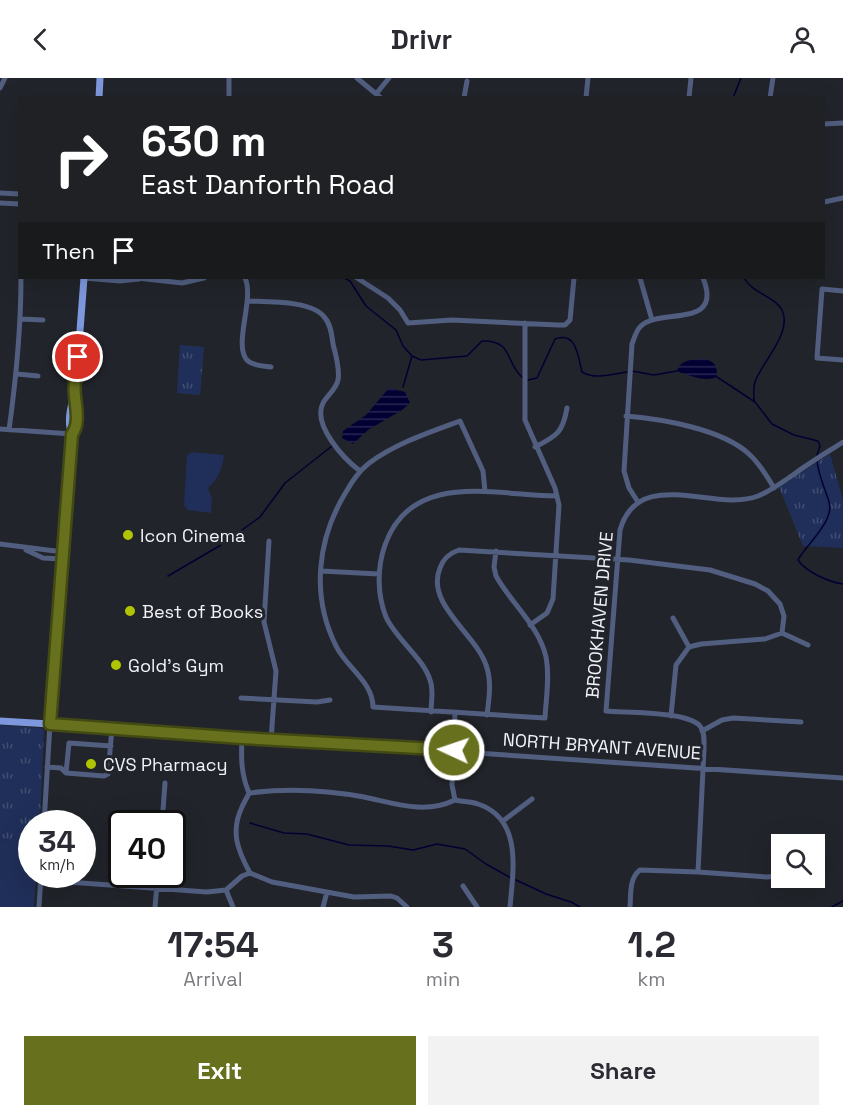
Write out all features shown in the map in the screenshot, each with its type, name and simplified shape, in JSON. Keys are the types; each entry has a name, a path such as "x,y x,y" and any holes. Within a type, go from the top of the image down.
{"main road":[{"path":"99,96 100,78"},
{"path":"50,724 72,434 75,429 78,404 75,396 84,279"},
{"name":"NORTH BRYANT AVENUE","path":"0,720 50,724"}],"street":[{"path":"0,88 5,78"},
{"path":"229,78 230,96"},
{"path":"357,78 379,96 389,78"},
{"path":"586,96 588,78"},
{"path":"688,96 691,78"},
{"path":"770,96 773,78"},
{"path":"464,96 466,81"},
{"path":"825,124 843,123"},
{"path":"0,193 18,194"},
{"path":"825,202 843,198"},
{"path":"0,203 18,204"},
{"path":"9,430 17,374 21,279"},
{"path":"102,279 144,279 182,283 200,279"},
{"path":"245,279 247,301 244,356 254,364 271,367"},
{"path":"362,279 388,298 400,310 408,323 452,320 558,325 569,323 574,279"},
{"path":"640,279 652,320"},
{"path":"703,279 706,294 701,307 694,313 652,320 639,327 632,344 624,471 629,488 638,502 660,494 749,499 774,488 843,442"},
{"path":"843,291 822,289 817,358 843,360"},
{"path":"247,301 312,307 325,317 335,351 338,381 323,402 321,413 332,443 347,462 360,471"},
{"path":"21,319 43,320"},
{"path":"525,323 525,420 555,488 559,505 551,607 540,620 530,625"},
{"path":"17,374 38,376"},
{"path":"536,447 558,434 562,429 567,408"},
{"path":"626,416 678,424 730,442 749,453 774,488"},
{"path":"485,491 483,471 460,421 383,454 360,471 332,518 323,546 321,597 330,633 342,656 368,689 373,700 373,707 545,718 548,681 546,657 536,632 496,576 495,551"},
{"path":"0,429 72,434"},
{"path":"431,712 431,681 386,617 380,589 379,574 382,554 392,530 414,507 440,494 462,490 557,496"},
{"name":"BROOKHAVEN DRIVE","path":"638,502 623,520 620,530 606,711 671,716 694,721 702,731"},
{"path":"269,541 264,622 275,663 271,740"},
{"path":"0,544 63,555"},
{"path":"487,715 489,684 487,665 441,599 437,580 442,563 453,552 466,549 556,555 702,569 755,584 768,591 780,604 784,616 782,633"},
{"path":"321,571 379,574"},
{"path":"673,618 689,647"},
{"path":"671,716 676,665 689,647 765,639 782,633 808,645"},
{"path":"241,698 317,702 330,700"},
{"path":"454,800 452,784 455,712"},
{"path":"698,872 704,768 702,731 722,720 733,718 801,722"},
{"path":"45,810 50,724"},
{"name":"NORTH BRYANT AVENUE","path":"50,724 843,777"},
{"path":"47,767 62,768 66,773 104,776 108,774 112,728"},
{"path":"242,738 243,778 249,794 238,818 236,838 240,856 250,873 272,882 354,897 391,896 403,902 407,907"},
{"path":"66,773 69,743 111,746"},
{"path":"163,810 165,783"},
{"path":"249,794 267,790 291,789 363,797 416,808 439,806 454,800 481,805 503,821 510,838 514,860 510,907"},
{"path":"503,821 532,799"},
{"path":"630,907 631,887 636,873 645,869 771,877"},
{"path":"96,883 207,892 226,890 242,876 250,873"},
{"path":"463,886 477,907"},
{"path":"39,907 40,888"},
{"path":"155,907 156,889"},
{"path":"226,890 233,907"},
{"path":"323,907 327,892"}],"green space":[{"path":"180,345 204,347 200,395 177,393"},
{"path":"192,452 224,455 219,473 208,488 212,499 211,513 188,510 184,505 187,456"},
{"path":"830,454 843,500 843,548 803,546 779,487"},
{"path":"0,725 40,728 44,730 41,810 18,810 18,841 0,840"},
{"path":"0,840 18,841 18,888 35,888 34,907 0,907"}],"shaded area":[{"path":"706,359 715,365 717,377 703,379 677,371 685,362"},
{"path":"389,388 405,392 410,403 368,430 353,444 342,438 343,431 366,415"}],"waterway":[{"path":"734,96 741,78"},
{"path":"346,279 350,281 366,306 396,330 403,346 412,356 421,360 467,356 482,341 492,342 504,349 523,378"},
{"path":"745,279 752,288 779,306 784,319 780,338 755,382 754,401"},
{"path":"528,380 537,378 555,339 562,338 568,339 575,347 582,372 593,376 627,372"},
{"path":"403,387 412,356"},
{"path":"632,371 654,375 677,371"},
{"path":"717,377 755,402 772,424 794,435 818,441 820,446 817,455"},
{"path":"168,576 221,545 260,517 285,483 332,446"},
{"path":"817,460 830,509 824,525 798,560 806,569 818,576 843,584"},
{"path":"250,823 284,833 307,834 349,845 388,846 413,850 437,844 465,849 511,878"},
{"path":"516,880 580,907"},
{"path":"832,907 843,901"}],"place":[{"name":"Icon Cinema","path":"128,535"},
{"name":"Best of Books","path":"130,611"},
{"name":"Gold's Gym","path":"116,665"},
{"name":"CVS Pharmacy","path":"91,764"}],"route":[{"path":"78,357 75,396 78,404 75,429 72,434 50,724 454,750"}]}
